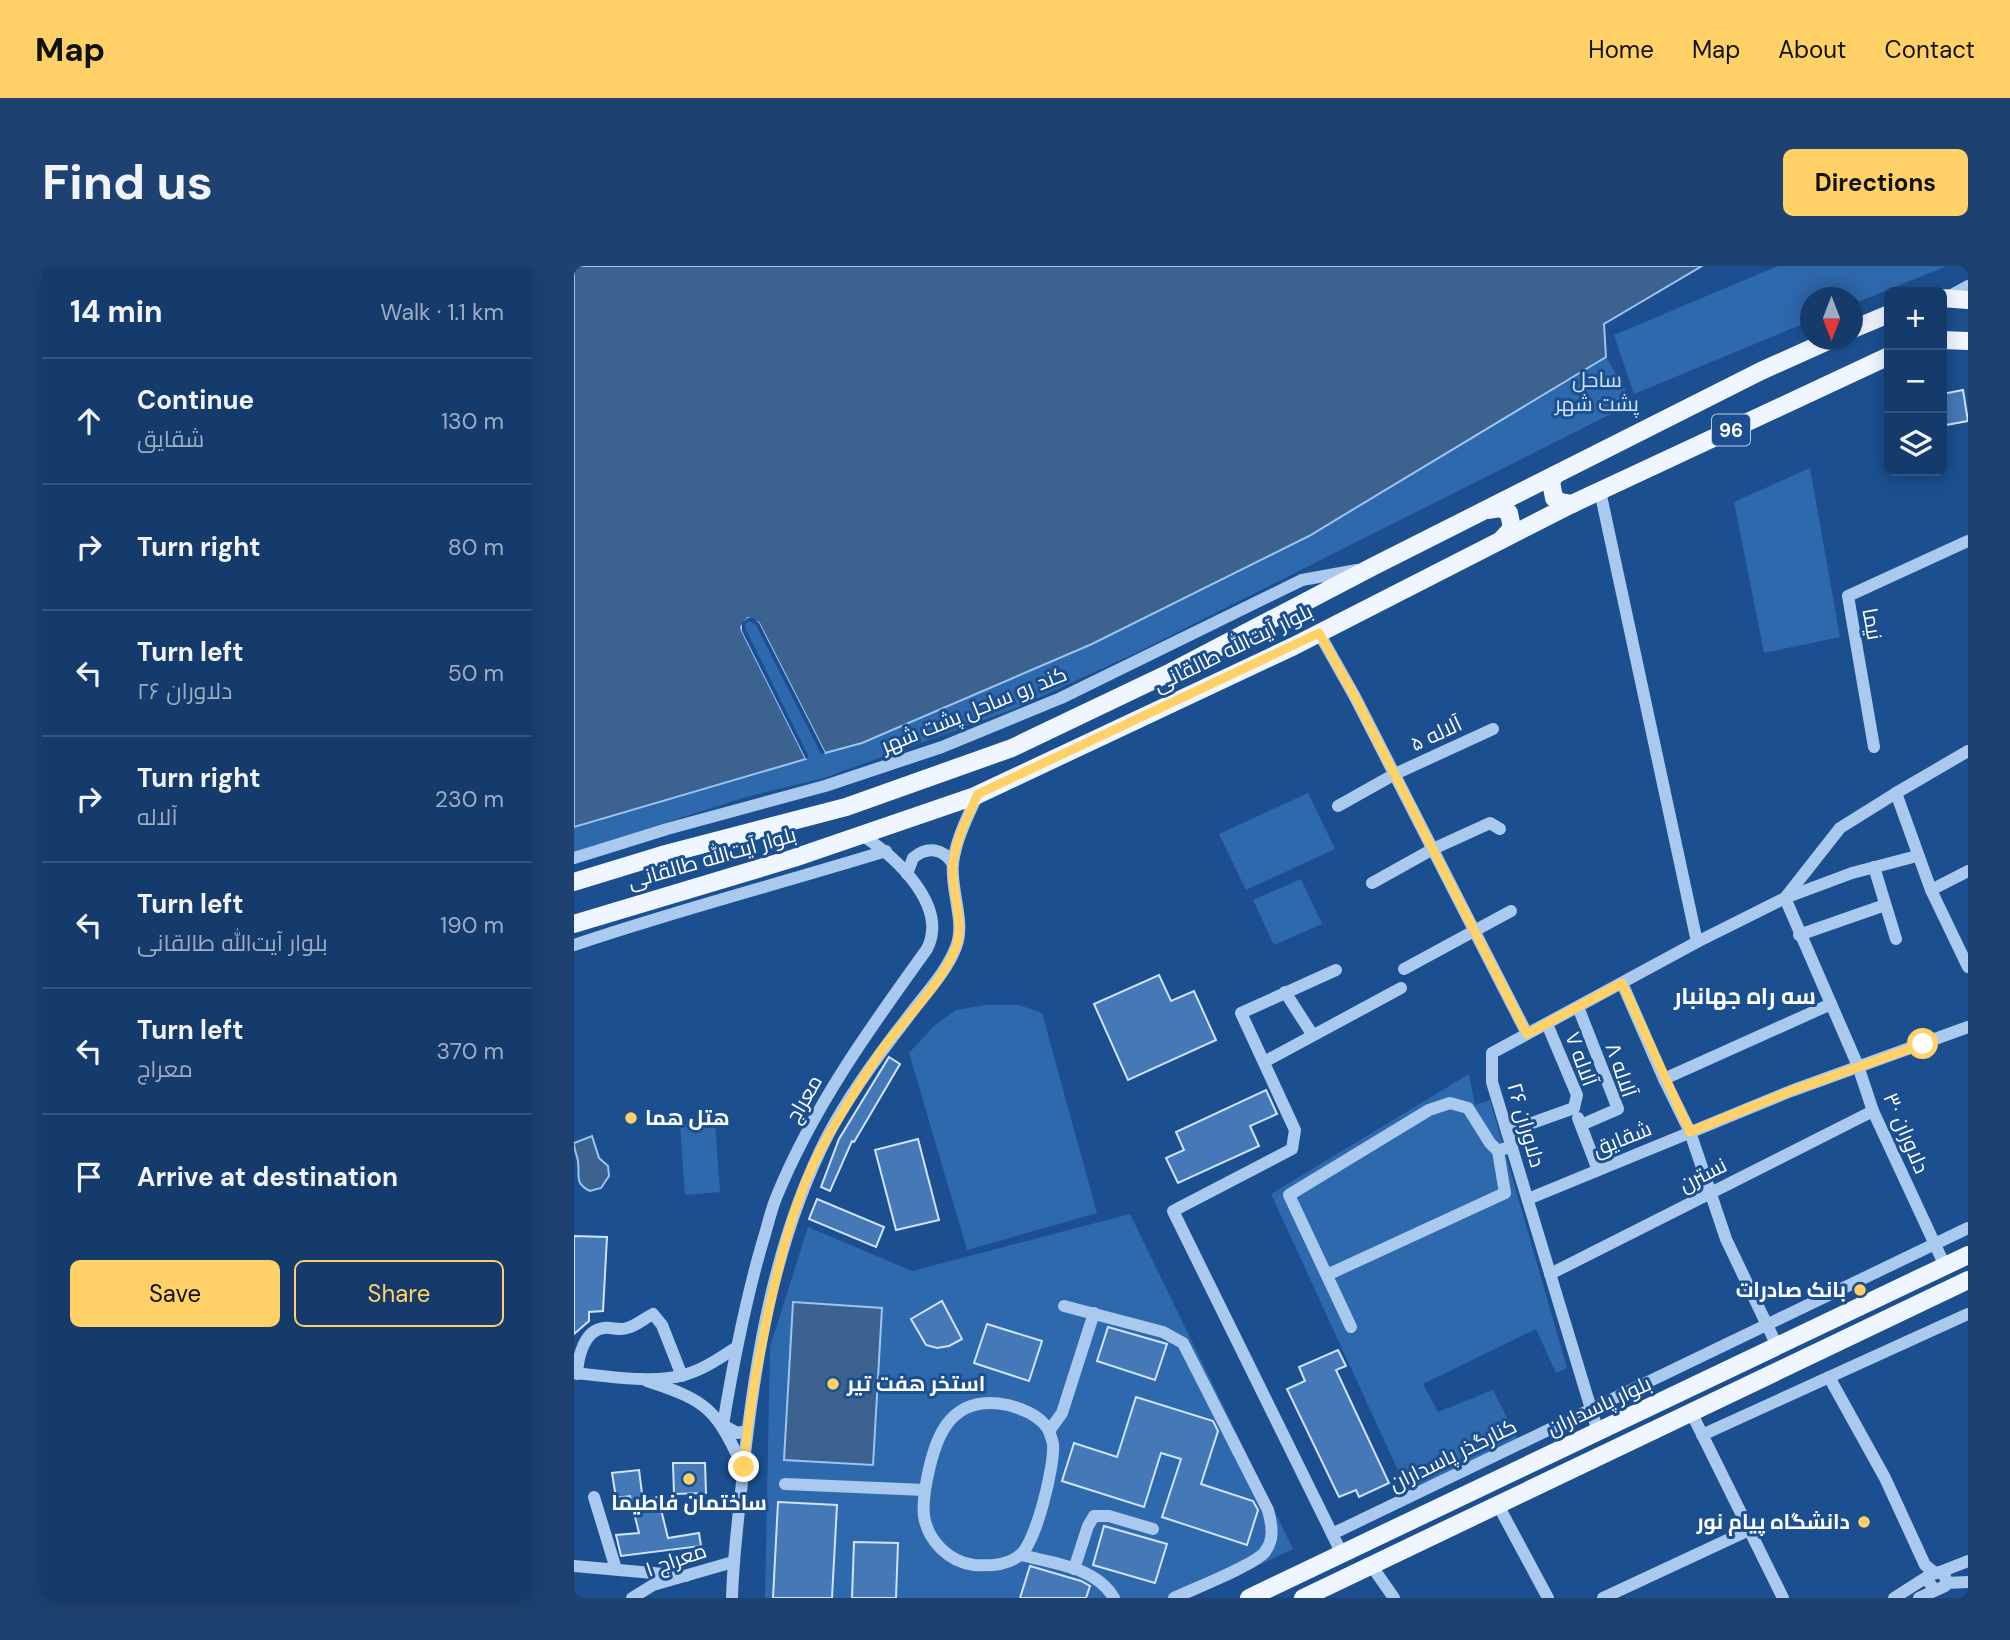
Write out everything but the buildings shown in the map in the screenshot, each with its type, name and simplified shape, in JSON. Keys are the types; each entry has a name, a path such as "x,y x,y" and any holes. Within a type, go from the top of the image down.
{"main road":[{"path":"1947,297 1968,300"},
{"path":"1863,325 1884,316"},
{"path":"1947,341 1968,341"},
{"name":"96","path":"1555,475 1808,350"},
{"name":"بلوار آیت‌الله طالقانی","path":"574,924 863,836 978,794 1319,633 1572,504 1884,358"},
{"path":"1555,475 1551,482 1554,498 1572,504"},
{"path":"574,882 662,855 846,807 1012,748 1171,672 1555,475"},
{"path":"1485,510 1501,508 1509,513 1511,528 1500,540"},
{"name":"بلوار پاسداران","path":"1249,1598 1968,1255"},
{"path":"1303,1598 1968,1280"}],"street":[{"path":"1947,296 1968,286"},
{"path":"1600,491 1698,942"},
{"name":"نیما","path":"1874,747 1847,596 1968,541"},
{"name":"کند رو ساحل پشت شهر","path":"574,858 667,829 825,786 942,747 1061,698 1302,580 1374,566"},
{"path":"1319,633 1395,774 1527,1034"},
{"name":"آلاله ۵","path":"1338,806 1395,774 1493,729"},
{"name":"دلاوران ۲۶","path":"1598,1432 1492,1082 1492,1053 1785,898 1840,828 1968,751"},
{"path":"1896,793 1931,890 1968,967"},
{"name":"معراج","path":"732,1598 733,1562 747,1431 783,1249 800,1197 829,1134 881,1051 941,973 956,948 959,934 953,891 953,864 965,823 978,794"},
{"path":"1372,883 1433,849 1490,823 1500,828"},
{"name":"معراج","path":"723,1425 753,1274 775,1200 812,1121 867,1033 933,937 933,923 925,901 907,874 886,851 863,836"},
{"path":"907,874 913,858 928,850 940,852 953,864"},
{"path":"574,945 886,851"},
{"path":"1785,898 1874,867 1917,856"},
{"path":"1874,867 1896,939"},
{"path":"1931,890 1968,871"},
{"name":"دلاوران ۳۰","path":"1785,898 1858,1066 1873,1111 1945,1266"},
{"path":"1800,935 1885,905"},
{"path":"1404,969 1511,911"},
{"path":"1336,970 1241,1013 1295,1130 1292,1149 1173,1211 1342,1554"},
{"path":"1622,983 1690,1132 1726,1239 1777,1346"},
{"path":"1264,1062 1401,988"},
{"path":"1285,992 1312,1034"},
{"path":"1664,1079 1831,1004"},
{"name":"آلاله ۸","path":"1578,1007 1618,1109 1581,1125"},
{"name":"آلاله ۷","path":"1547,1024 1577,1095 1574,1108 1598,1170"},
{"name":"شقایق","path":"1528,1199 1858,1066 1968,1027"},
{"path":"1326,1275 1505,1194 1498,1151 1468,1108 1450,1103 1429,1110 1289,1195 1326,1275 1351,1327"},
{"path":"1507,1132 1574,1108"},
{"name":"نسترن","path":"1550,1274 1873,1111"},
{"path":"1498,1151 1512,1146"},
{"name":"کنارگذر پاسداران","path":"1332,1534 1968,1228"},
{"path":"1064,1306 1163,1332 1183,1343 1268,1510 1272,1527 1270,1541 1264,1553 1251,1562 1174,1598"},
{"path":"1049,1431 1062,1413 1094,1313"},
{"path":"682,1376 662,1325 653,1314 626,1329 603,1328 594,1332 581,1351 576,1373 636,1377 682,1376 712,1363 737,1347"},
{"path":"1702,1435 1968,1314"},
{"path":"741,1330 764,1335"},
{"path":"636,1377 690,1397 712,1412 731,1432 747,1431"},
{"path":"1829,1377 1885,1478 1925,1565 1937,1578 1968,1582"},
{"path":"995,1402 1013,1406 1038,1417 1049,1431 1053,1444 1052,1464 1036,1525 1021,1555 1006,1563 990,1565 956,1560 938,1546 929,1532 924,1516 925,1490 938,1436 949,1420 963,1409 980,1403 995,1402"},
{"path":"1691,1412 1783,1598"},
{"path":"723,1425 744,1467"},
{"path":"785,1484 925,1490"},
{"path":"594,1497 617,1569"},
{"path":"1498,1505 1548,1598"},
{"path":"1074,1569 1088,1525 1094,1516 1109,1516 1153,1529"},
{"path":"1603,1598 1749,1530"},
{"path":"1021,1555 1074,1569 1097,1579 1114,1598"},
{"path":"1894,1598 1968,1561"},
{"name":"معراج ۱","path":"632,1598 653,1585 733,1562"},
{"path":"1371,1565 1394,1598"},
{"path":"574,1566 685,1576"},
{"path":"1919,1598 1937,1578"}],"green space":[{"path":"1778,266 1947,266 1895,287 1884,287 1884,291 1863,300 1863,287 1800,287 1800,325 1634,394 1614,335"},
{"name":"ساحل پشت شهر","path":"1606,357 1633,403 1136,653 1014,709 824,778 746,797 574,852 574,827 604,816 742,623 753,618 825,753 862,743 1092,644 1309,536"},
{"path":"1810,468 1840,637 1764,653 1734,502"},
{"path":"1308,793 1335,849 1246,890 1219,834"},
{"path":"1301,879 1322,924 1274,945 1253,900"},
{"path":"985,1005 1019,1005 1042,1013 1097,1213 967,1250 909,1053 935,1025 956,1010"},
{"path":"1469,1074 1475,1105 1490,1100 1567,1368 1556,1373 1536,1329 1423,1384 1438,1412 1493,1390 1521,1445 1407,1490 1271,1194"},
{"path":"715,1122 720,1192 685,1195 680,1125"},
{"path":"1130,1214 1293,1549 1189,1598 765,1598 770,1347 808,1227 912,1271"}],"shaded area":[{"path":"574,266 1702,266 1604,324 1606,357 1309,536 1092,644 862,743 825,753 759,623 748,618 741,627 742,631 806,759 574,827"},
{"path":"592,1136 599,1158 608,1166 609,1176 601,1188 590,1191 580,1182 574,1143"},
{"name":"استخر هفت تیر","path":"793,1302 882,1308 873,1465 784,1460"}],"pier":[{"path":"748,618 759,623 825,753 821,754 756,625 749,621 745,624 746,630 809,757 806,759 742,631 742,623"}],"place":[{"name":"هتل هما","path":"631,1118"},
{"name":"بانک صادرات","path":"1860,1290"},
{"name":"استخر هفت تیر","path":"833,1384"},
{"name":"ساختمان فاطیما","path":"689,1479"},
{"name":"دانشگاه پیام نور","path":"1864,1522"}],"district":[{"name":"سه راه جهانبار","path":"1745,996"}],"route":[{"path":"744,1467 752,1396 764,1335 783,1249 800,1197 829,1134 881,1051 941,973 956,948 959,934 953,891 953,864 965,823 978,794 1319,633 1355,697 1527,1034 1622,983 1690,1132 1791,1091 1923,1044"}]}
